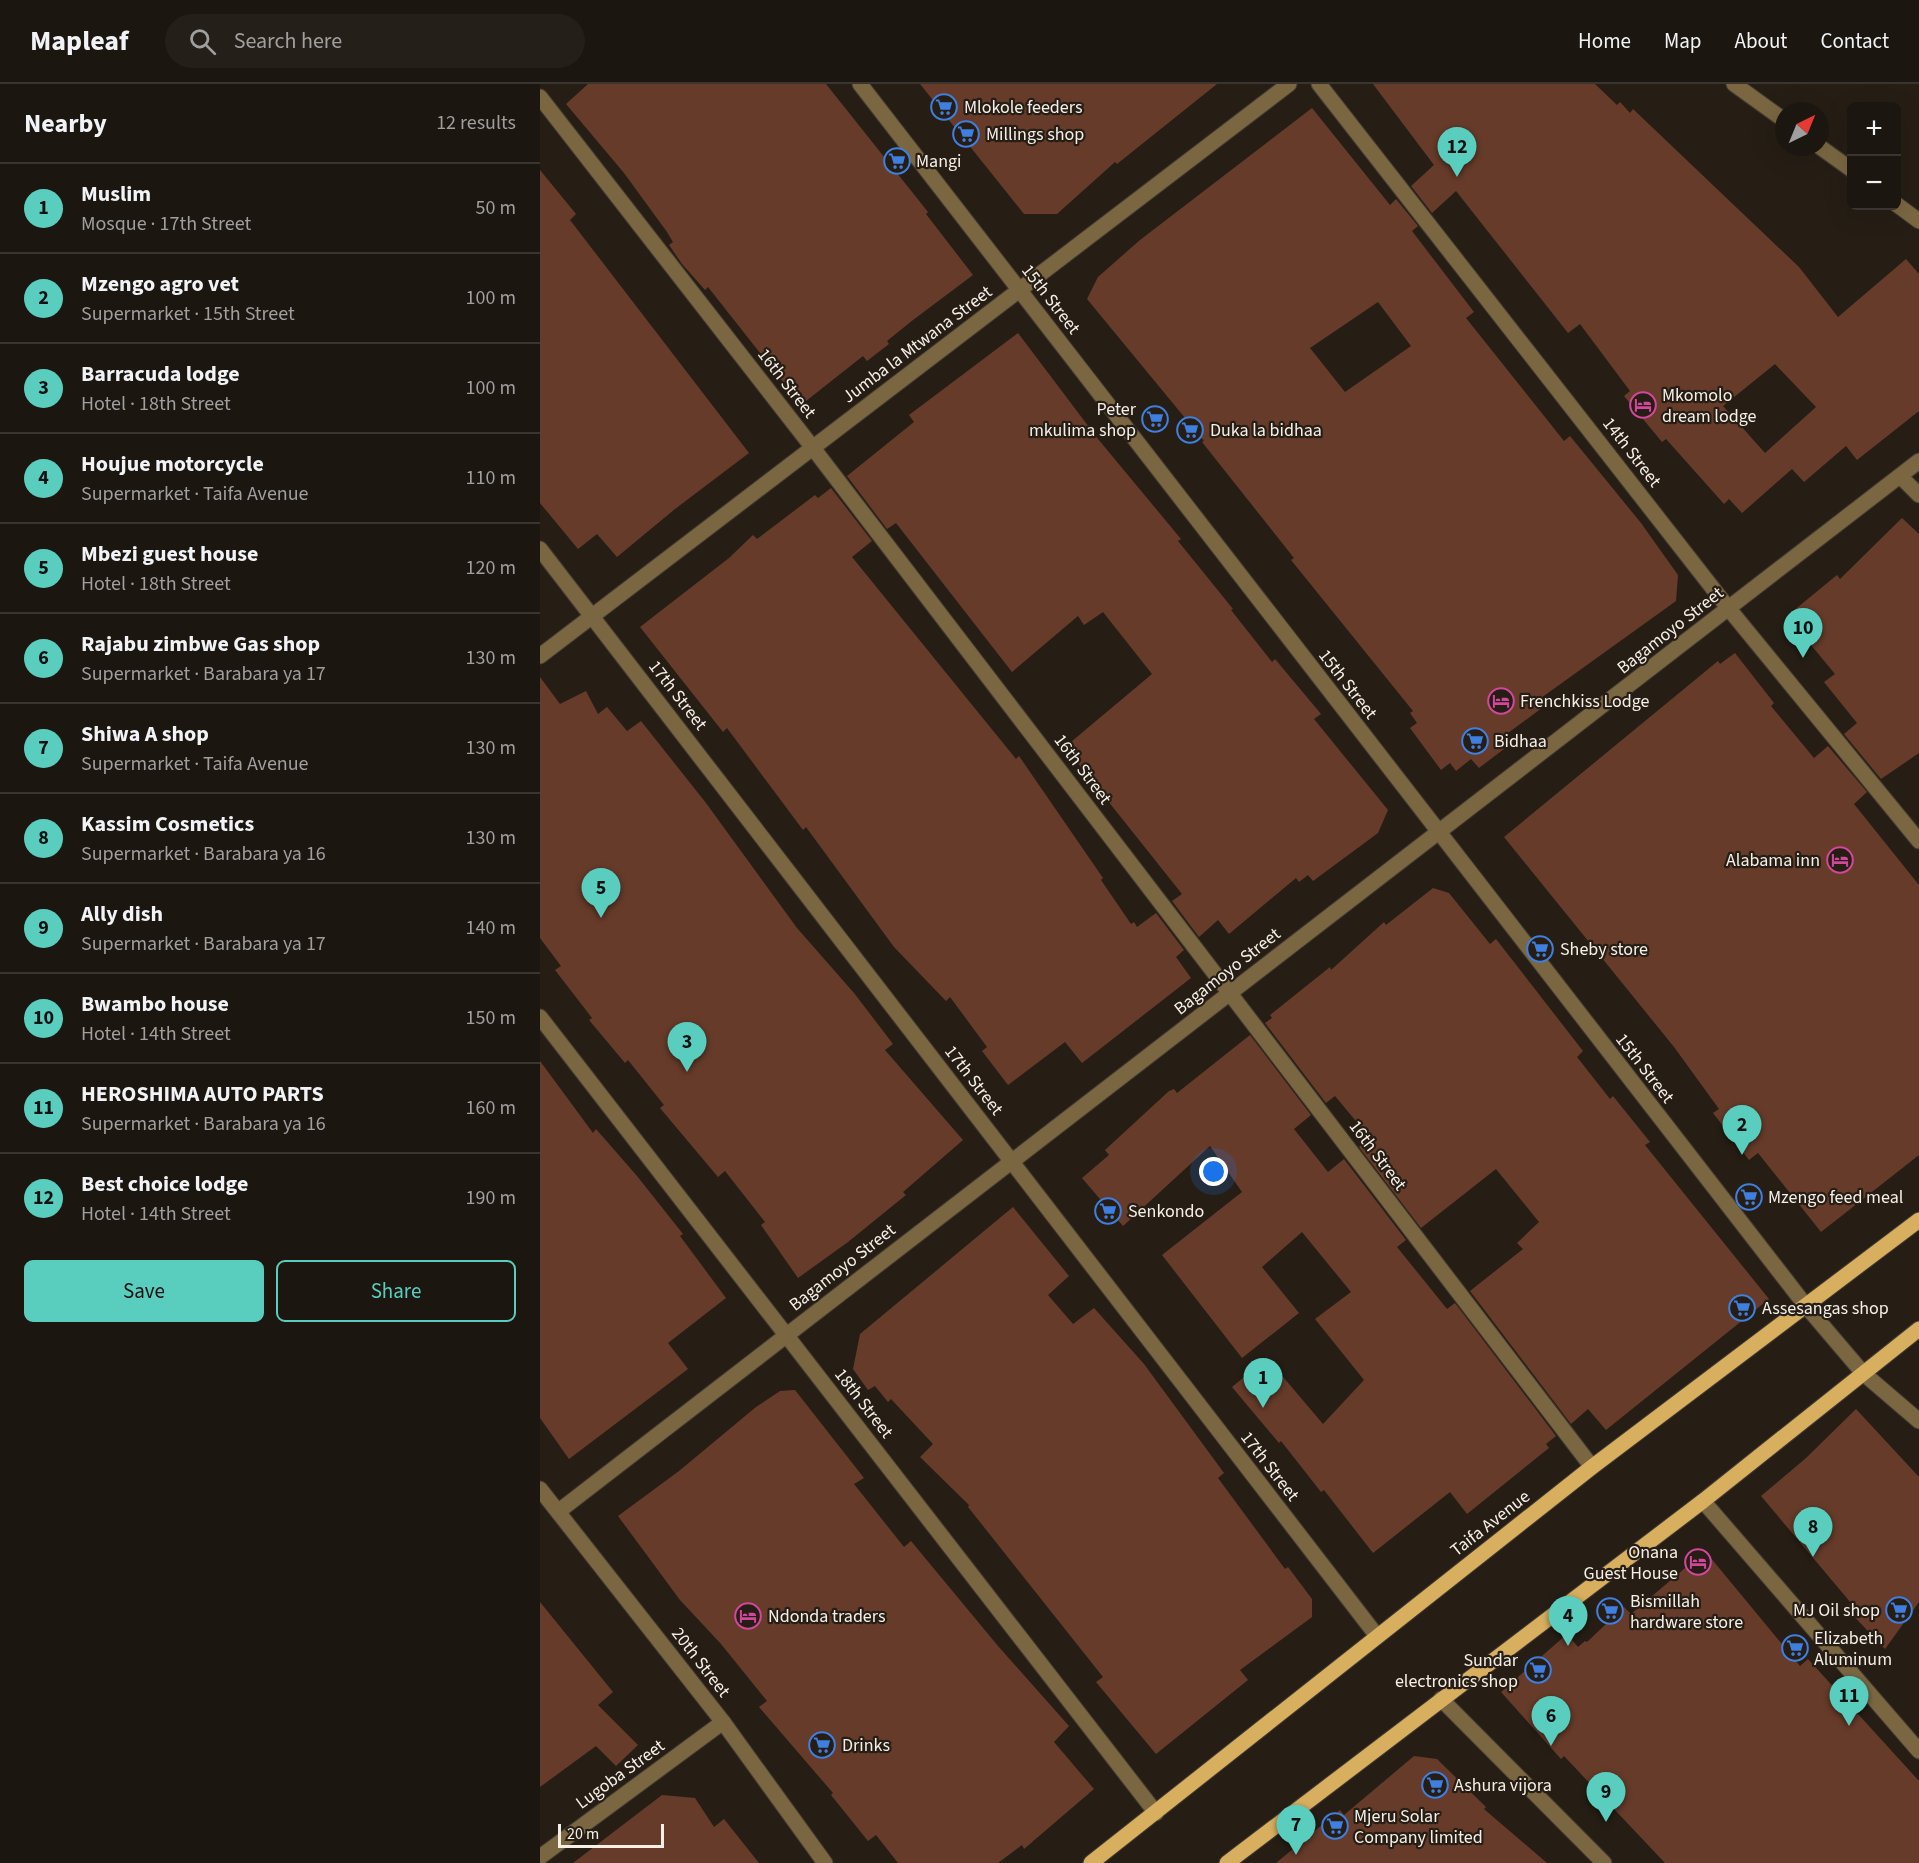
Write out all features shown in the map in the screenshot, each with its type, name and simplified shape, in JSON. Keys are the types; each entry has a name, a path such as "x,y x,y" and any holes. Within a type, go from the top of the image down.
{"main road":[{"name":"Taifa Avenue","path":"1091,1863 1592,1467 1919,1220"},
{"path":"1227,1863 1703,1501 1919,1329"}],"street":[{"name":"15th Street","path":"860,84 1438,834 1806,1306 1863,1372 1919,1421"},
{"name":"Jumba la Mtwana Street","path":"540,656 1289,84"},
{"name":"14th Street","path":"1319,84 1729,609 1919,841"},
{"path":"1734,84 1775,114"},
{"name":"16th Street","path":"540,97 813,448 1592,1467"},
{"path":"1829,154 1847,167"},
{"path":"1901,207 1919,220"},
{"name":"Bagamoyo Street","path":"559,1511 1919,461"},
{"path":"1901,477 1919,495"},
{"name":"17th Street","path":"540,549 1377,1636"},
{"name":"18th Street","path":"540,1017 1156,1813"},
{"name":"20th Street","path":"540,1489 723,1722 825,1863"},
{"path":"1703,1501 1919,1751"},
{"path":"1441,1699 1604,1863"},
{"name":"Lugoba Street","path":"540,1857 723,1722"}],"building":[{"path":"588,84 826,84 928,212 926,214 973,275 887,341 889,344 867,361 863,356 801,405 708,287 705,290 682,264 669,245 673,242 667,232 624,173 566,104"},
{"path":"920,84 1217,84 1117,164 1115,162 1057,214 1024,214"},
{"path":"1373,84 1595,84 1617,105 1620,102 1630,113 1633,109 1799,267 1838,317 1906,259 1919,274 1919,411 1857,460 1846,446 1804,482 1792,469 1742,513 1729,499 1724,504 1666,439 1662,442 1624,396 1630,391 1580,324 1568,333 1456,191 1432,213 1411,186 1434,165","holes":["1775,364 1816,407 1765,453 1723,406"]},
{"path":"1312,108 1390,205 1396,199 1418,226 1412,231 1474,312 1466,318 1564,441 1570,436 1641,523 1678,575 1676,601 1541,698 1546,705 1497,741 1504,749 1479,768 1471,759 1456,771 1450,763 1441,770 1410,728 1417,723 1410,713 1413,711 1291,560 1294,558 1202,442 1204,441 1087,299 1098,277 1140,240","holes":["1378,302 1411,346 1345,392 1310,348"]},
{"path":"540,170 576,214 570,220 749,453 675,509 617,557 597,534 578,549 540,503"},
{"path":"1018,333 1098,439 1181,539 1178,541 1272,662 1275,659 1321,714 1314,719 1388,810 1378,833 1313,881 1308,875 1299,882 1296,878 1229,934 1218,920 1199,937 1172,901 1182,894 1065,747 1152,674 1103,612 1084,625 1078,616 1012,672 896,523 887,529 847,476 914,422 909,415"},
{"path":"831,488 872,541 852,557 1016,759 1019,756 1103,878 1101,880 1131,924 1134,922 1137,927 1156,913 1184,950 1176,957 1191,978 1082,1063 1065,1042 1008,1085 982,1051 987,1047 950,997 946,1001 894,947 806,827 803,830 727,728 723,732 640,627 729,558 753,535 757,539 815,495 818,498"},
{"path":"1902,518 1919,534 1919,753 1881,779 1844,734 1857,723 1824,682 1835,674 1787,616 1837,575 1840,579"},
{"path":"1735,653 1774,703 1771,706 1814,758 1828,746 1867,792 1854,804 1919,885 1919,1155 1821,1232 1758,1153 1749,1160 1713,1113 1719,1109 1674,1047 1504,837 1718,661 1720,664"},
{"path":"540,677 560,704 586,691 598,714 607,707 627,731 641,721 706,803 797,928 854,993 893,1044 885,1050 963,1140 903,1192 906,1195 848,1242 798,1278 761,1225 765,1222 725,1171 718,1177 660,1108 664,1105 628,1060 625,1063 589,1020 592,1018 555,970 561,966 540,938"},
{"path":"1433,888 1449,893 1490,944 1496,939 1583,1051 1577,1057 1610,1099 1613,1096 1650,1142 1645,1145 1769,1299 1606,1430 1588,1409 1571,1424 1470,1291 1523,1249 1517,1243 1539,1222 1496,1169 1421,1228 1359,1147 1370,1138 1335,1096 1326,1103 1265,1023 1272,1018 1270,1015 1330,967 1331,970 1384,922 1386,925"},
{"path":"1250,1035 1311,1115 1294,1129 1328,1172 1344,1159 1406,1240 1397,1247 1447,1309 1455,1303 1556,1436 1546,1444 1549,1448 1467,1514 1450,1492 1373,1553 1324,1490 1321,1492 1281,1441 1279,1443 1232,1387 1267,1358 1323,1424 1364,1380 1315,1319 1351,1292 1302,1232 1262,1267 1299,1313 1242,1358 1162,1255 1242,1192 1210,1146 1123,1226 1082,1178 1109,1155 1105,1150 1169,1091 1174,1089 1177,1093"},
{"path":"540,1061 593,1133 596,1129 683,1234 680,1236 726,1298 668,1343 688,1369 569,1459 540,1418"},
{"path":"1013,1207 1069,1276 1048,1295 1073,1324 1094,1308 1144,1364 1224,1473 1218,1478 1285,1569 1288,1567 1312,1599 1312,1617 1240,1670 1248,1680 1156,1754 1096,1682 1103,1677 968,1507 969,1505 920,1457 933,1444 891,1399 888,1402 875,1386 868,1390 853,1369 860,1334"},
{"path":"795,1390 864,1478 854,1484 904,1547 911,1541 998,1646 1069,1726 1054,1742 1094,1789 1024,1849 1022,1845 998,1863 898,1863 876,1835 868,1841 831,1795 833,1793 759,1707 767,1701 721,1644 680,1600 618,1516 679,1471 756,1407 780,1391"},
{"path":"1856,1409 1919,1477 1919,1602 1885,1649 1846,1608 1851,1603 1761,1496 1806,1458"},
{"path":"1705,1551 1800,1666 1808,1659 1919,1781 1919,1863 1665,1863 1564,1756 1561,1759 1501,1692 1567,1634 1578,1647 1585,1641 1587,1642 1624,1607 1631,1614"},
{"path":"540,1602 613,1692 598,1705 638,1745 616,1766 596,1746 540,1787"},
{"path":"1414,1756 1437,1759 1486,1807 1484,1809 1547,1863 1276,1863 1340,1810 1344,1815"},
{"path":"662,1795 695,1798 714,1827 724,1819 759,1863 573,1863"}],"place":[{"name":"Mlokole feeders","path":"944,107"},
{"name":"Millings shop","path":"966,134"},
{"name":"Mangi","path":"897,161"},
{"name":"Best choice lodge","path":"1457,177"},
{"name":"Mkomolo dream lodge","path":"1643,405"},
{"name":"Peter mkulima shop","path":"1155,419"},
{"name":"Duka la bidhaa","path":"1190,430"},
{"name":"Bwambo house","path":"1803,658"},
{"name":"Frenchkiss Lodge","path":"1501,701"},
{"name":"Bidhaa","path":"1475,741"},
{"name":"Alabama inn","path":"1840,860"},
{"name":"Mbezi guest house","path":"601,918"},
{"name":"Sheby store","path":"1540,949"},
{"name":"Barracuda lodge","path":"687,1072"},
{"name":"Mzengo agro vet","path":"1742,1155"},
{"name":"Mzengo feed meal","path":"1749,1197"},
{"name":"Senkondo","path":"1108,1211"},
{"name":"Assesangas shop","path":"1742,1308"},
{"name":"Muslim","path":"1263,1408"},
{"name":"Kassim Cosmetics","path":"1813,1557"},
{"name":"Onana Guest House","path":"1698,1562"},
{"name":"MJ Oil shop","path":"1899,1610"},
{"name":"Bismillah hardware store","path":"1610,1611"},
{"name":"Ndonda traders","path":"748,1616"},
{"name":"Houjue motorcycle","path":"1568,1646"},
{"name":"Elizabeth Aluminum","path":"1795,1648"},
{"name":"Sundar electronics shop","path":"1538,1670"},
{"name":"HEROSHIMA AUTO PARTS","path":"1849,1726"},
{"name":"Drinks","path":"822,1745"},
{"name":"Rajabu zimbwe Gas shop","path":"1551,1746"},
{"name":"Ashura vijora","path":"1435,1785"},
{"name":"Ally dish","path":"1606,1822"},
{"name":"Mjeru Solar Company limited","path":"1335,1826"},
{"name":"Shiwa A shop","path":"1296,1855"}]}
